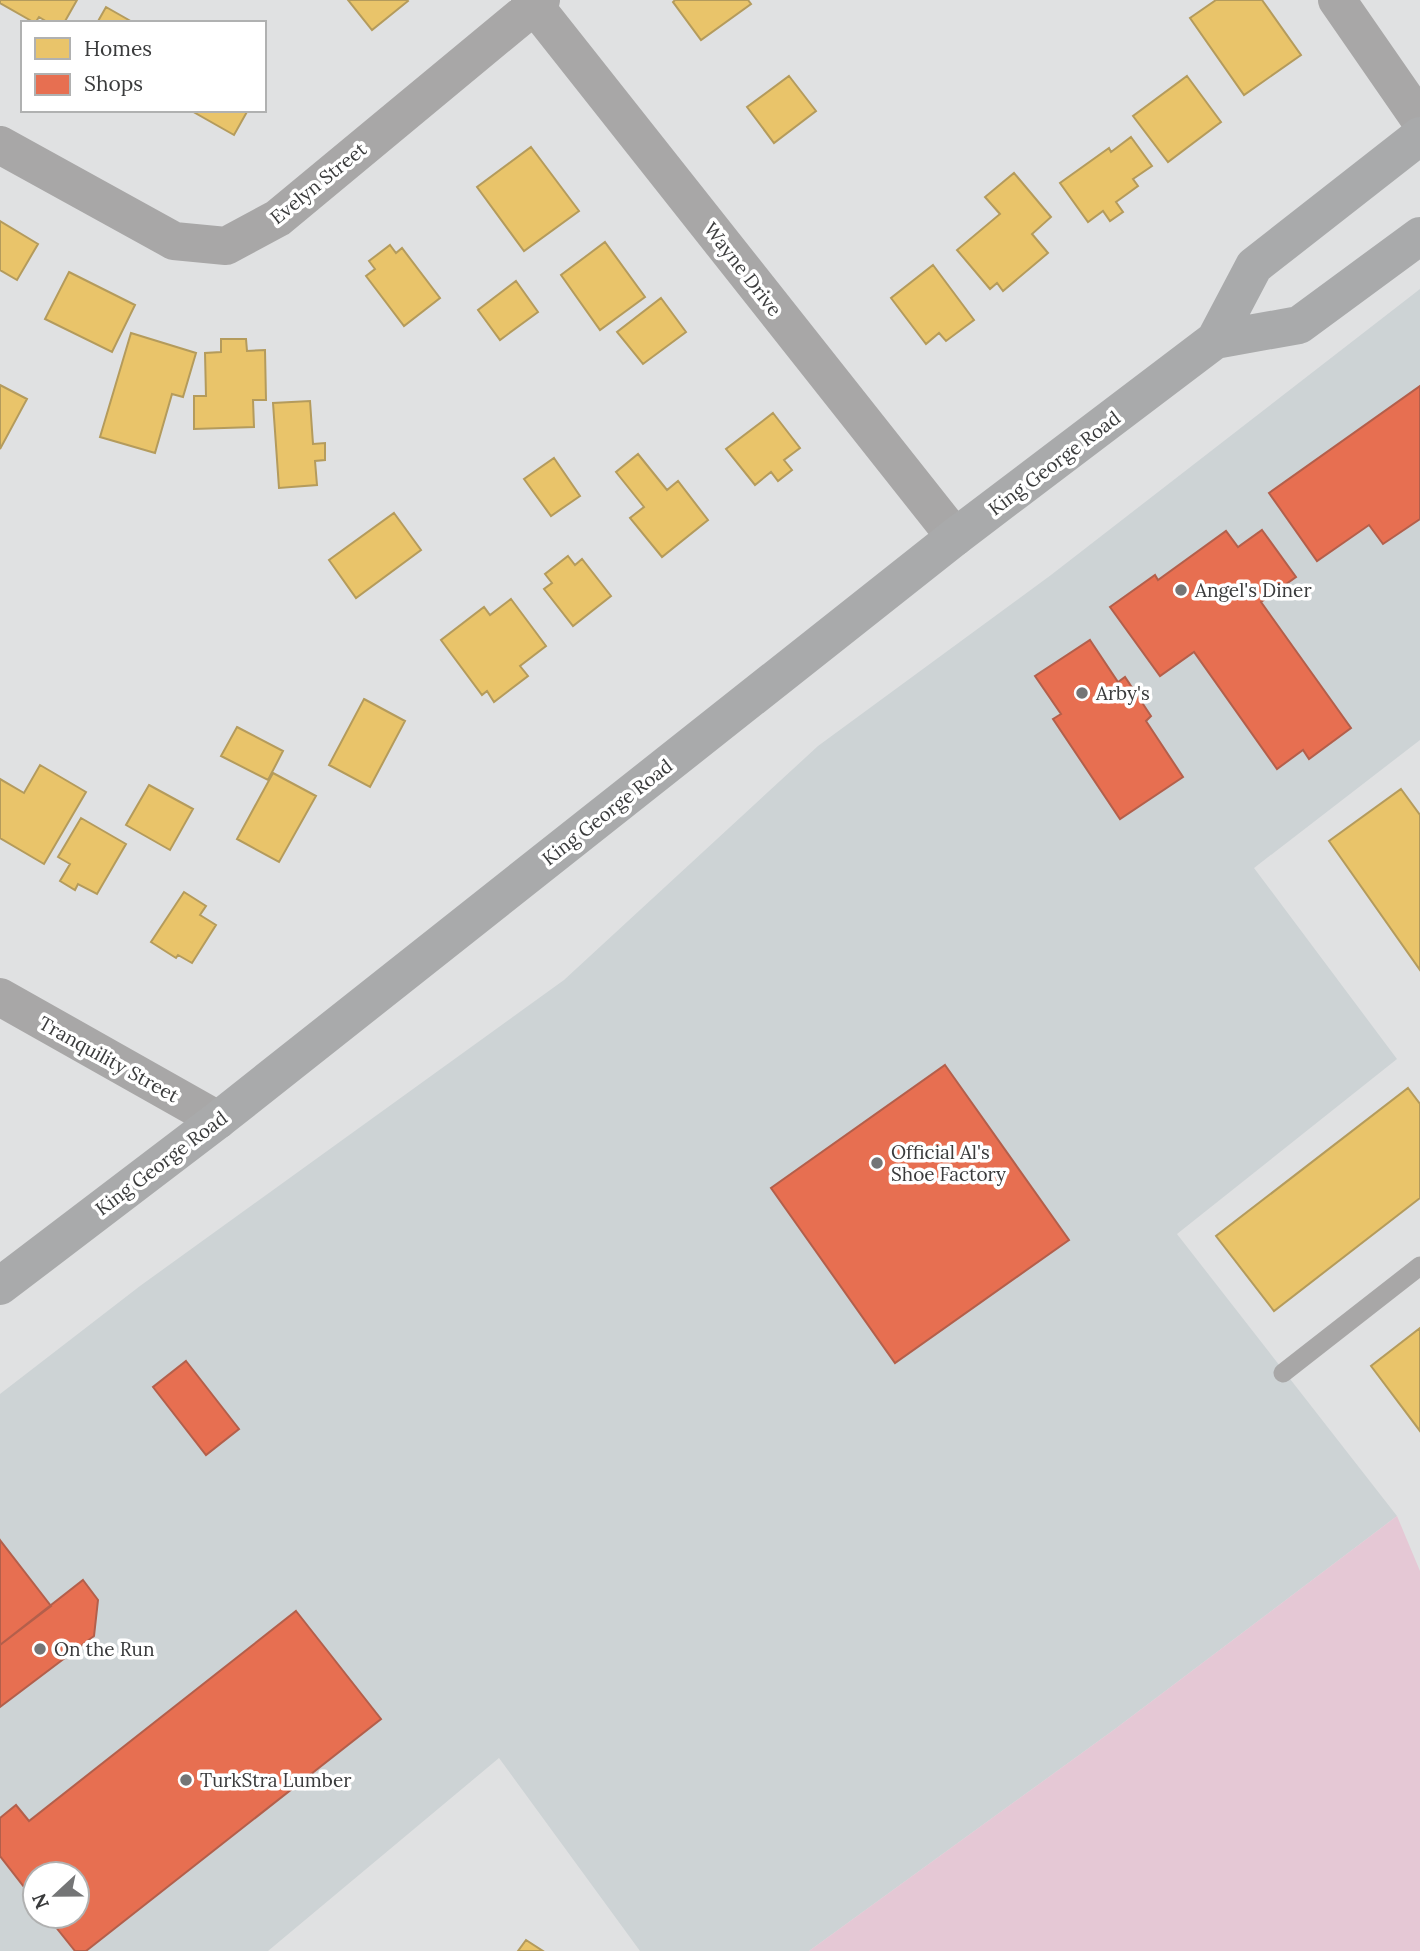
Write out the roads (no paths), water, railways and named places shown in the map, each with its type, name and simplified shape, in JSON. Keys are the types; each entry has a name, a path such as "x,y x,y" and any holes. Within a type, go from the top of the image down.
{"main road":[{"name":"King George Road","path":"0,1286 218,1120 955,537 1215,340 1254,266 1420,136"},
{"name":"King George Road","path":"1215,340 1299,325 1420,236"}],"street":[{"path":"1337,0 1420,120"},
{"name":"Evelyn Street","path":"0,145 174,241 226,246 278,218 535,2"},
{"name":"Wayne Drive","path":"535,2 955,537"},
{"name":"Tranquility Street","path":"0,998 218,1120"}],"lane":[{"path":"1283,1373 1420,1266"}],"place":[{"name":"Angel's Diner","path":"1181,590"},
{"name":"Arby's","path":"1082,693"},
{"name":"Official Al's Shoe Factory","path":"877,1163"},
{"name":"On the Run","path":"40,1649"},
{"name":"TurkStra Lumber","path":"186,1780"}]}
